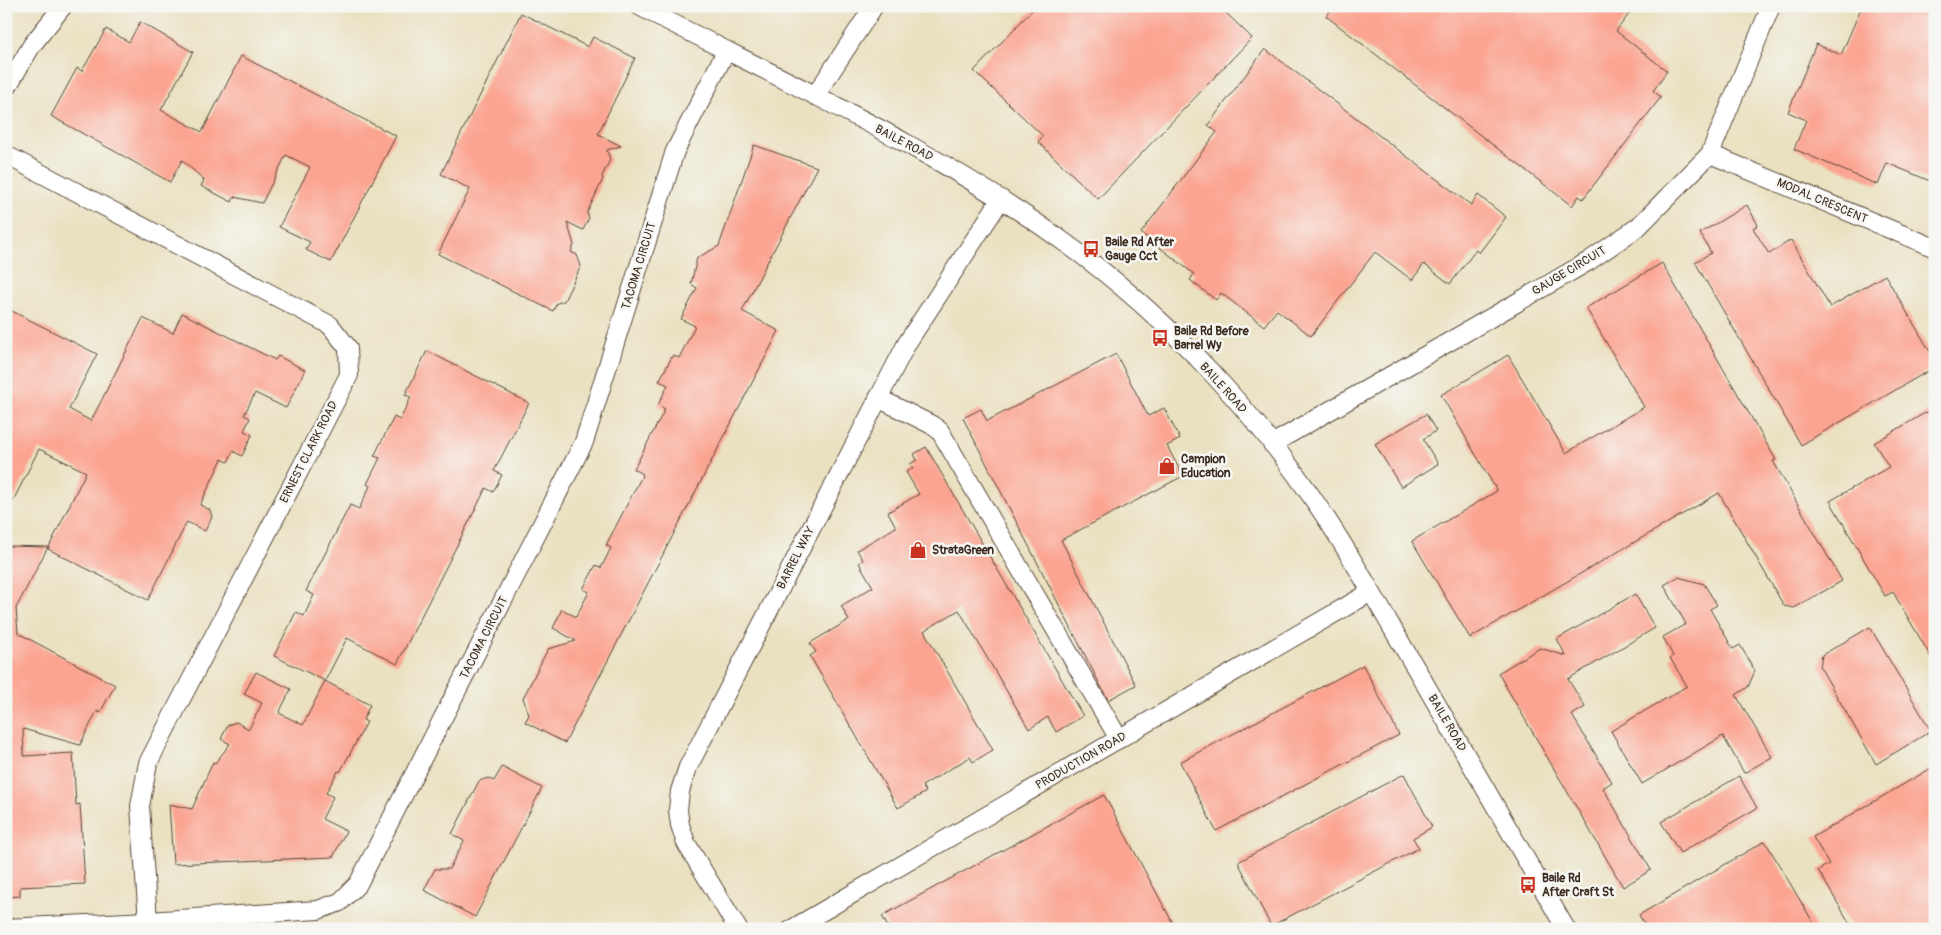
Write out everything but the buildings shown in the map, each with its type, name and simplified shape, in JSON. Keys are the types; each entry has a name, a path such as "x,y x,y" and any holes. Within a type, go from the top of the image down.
{"street":[{"path":"6,89 32,45 63,6"},
{"name":"BAILE ROAD","path":"640,6 953,169 1066,243 1123,288 1177,338 1226,390 1272,444 1336,532 1566,929"},
{"path":"815,96 874,6"},
{"name":"GAUGE CIRCUIT","path":"1272,444 1590,261 1638,228 1710,154 1771,6"},
{"name":"TACOMA CIRCUIT","path":"6,928 318,910 340,902 358,884 584,442 675,151 726,51"},
{"name":"MODAL CRESCENT","path":"1710,154 1935,248"},
{"name":"ERNEST CLARK ROAD","path":"6,155 330,325 348,348 349,375 148,763 140,806 148,921"},
{"name":"BARREL WAY","path":"738,929 686,843 680,825 678,810 680,791 688,767 911,336 1001,199"},
{"path":"878,398 932,425 940,431 1119,739"},
{"name":"PRODUCTION ROAD","path":"792,929 1371,592"}],"place":[{"name":"Baile Rd After Gauge Cct","path":"1091,249"},
{"name":"Baile Rd Before Barrel Wy","path":"1160,338"},
{"name":"Campion Education","path":"1167,466"},
{"name":"StrataGreen","path":"918,550"},
{"name":"Baile Rd After Craft St","path":"1528,885"}]}
